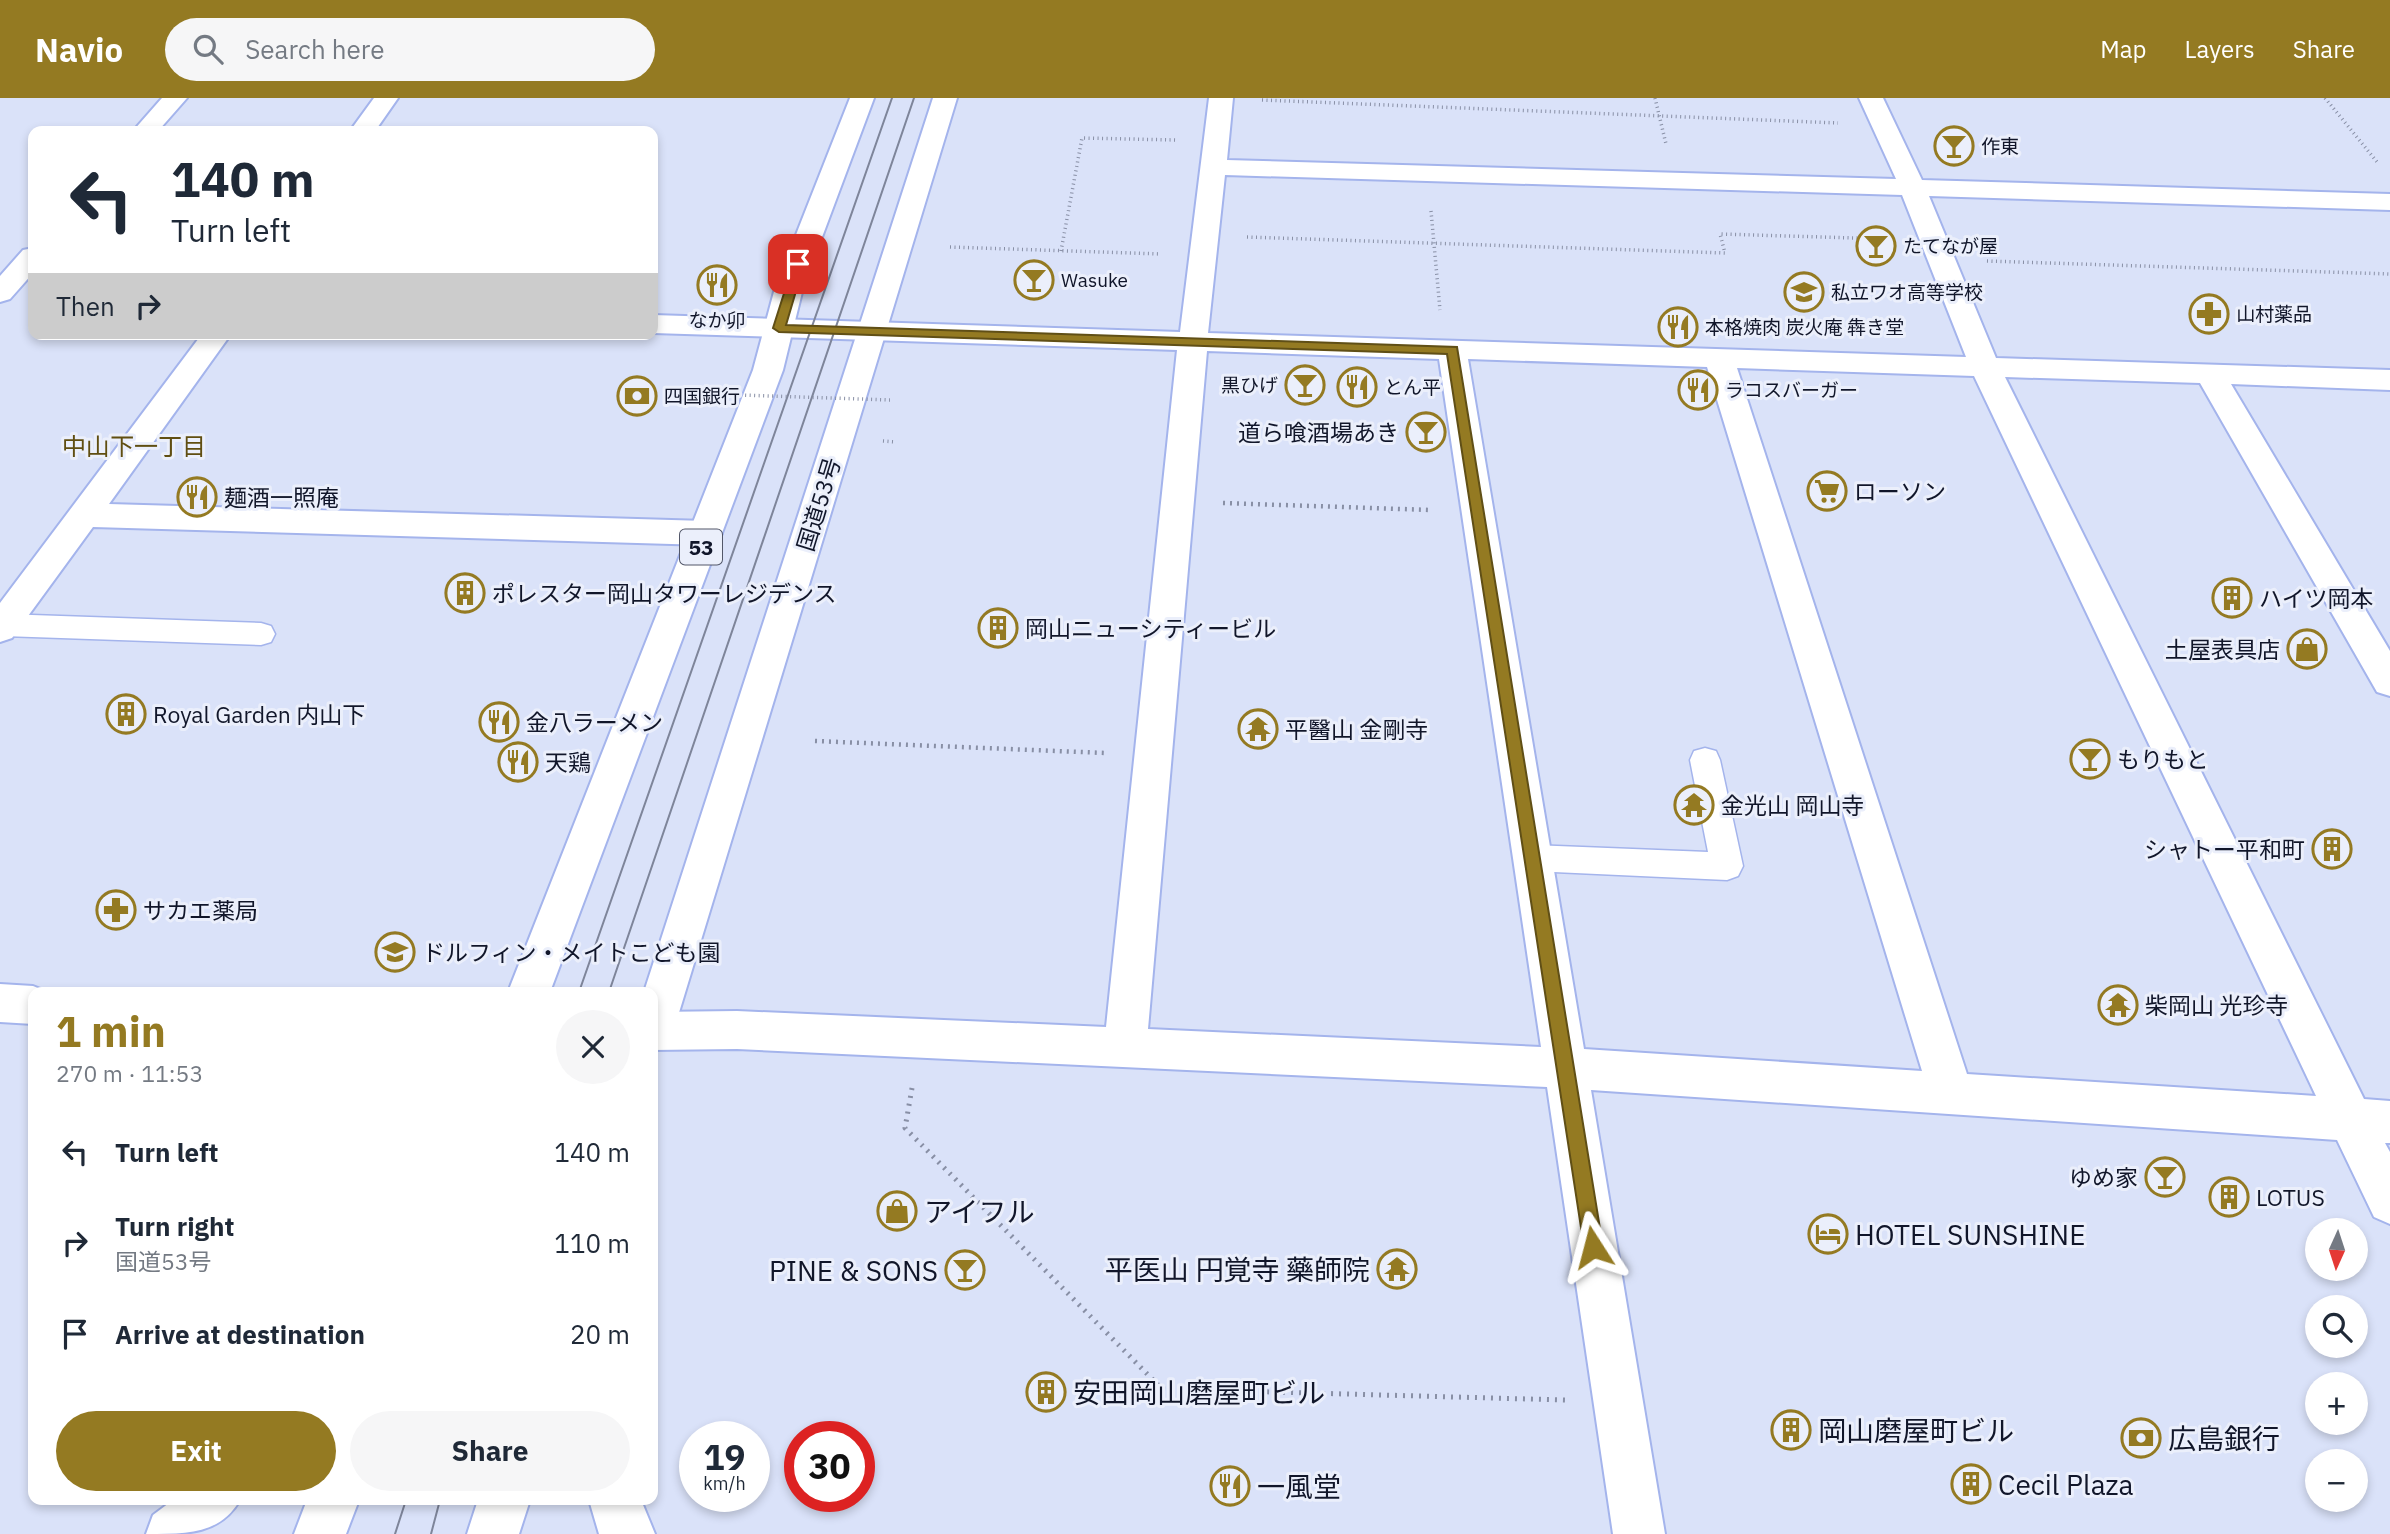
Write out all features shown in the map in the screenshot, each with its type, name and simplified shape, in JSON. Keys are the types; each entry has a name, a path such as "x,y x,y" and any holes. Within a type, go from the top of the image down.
{"main road":[{"path":"150,126 175,98"},
{"path":"366,126 386,98"},
{"name":"53","path":"531,987 768,370 789,288 862,98"},
{"name":"国道53号","path":"658,1014 944,98"},
{"path":"1125,1048 1220,98"},
{"path":"1871,98 1913,189 1985,367 2369,1121 2390,1201"},
{"path":"1216,154 1428,174 2390,202"},
{"path":"0,295 28,262"},
{"path":"0,295 28,298"},
{"path":"658,324 2390,380"},
{"path":"1,627 213,340"},
{"path":"1448,350 1477,511 1639,1534"},
{"path":"1719,359 1951,1093"},
{"path":"2210,375 2390,682"},
{"path":"83,515 706,534"},
{"path":"0,1003 28,1005"},
{"path":"658,1030 737,1030 1565,1068 2369,1121"},
{"path":"172,1534 208,1505"},
{"path":"320,1534 331,1505"},
{"path":"494,1534 503,1505"},
{"path":"616,1505 617,1514 629,1534"}],"lane":[{"path":"1,627 261,634"},
{"path":"1532,858 1727,866 1705,760"}],"path":[{"path":"1220,98 1846,124"},
{"path":"2325,98 2382,168"},
{"path":"1061,251 1082,138 1216,154"},
{"path":"1428,174 1448,350"},
{"path":"950,247 1061,251 1205,246 1434,244 1725,253 1720,234 1897,240"},
{"path":"1979,261 2390,274"},
{"path":"713,388 711,394 890,400"},
{"path":"1178,501 1477,511"},
{"path":"815,741 1154,755"},
{"path":"920,1039 905,1128 1162,1389 1618,1401"}],"tram line":[{"path":"581,987 892,98"},
{"path":"611,987 914,98"},
{"path":"395,1534 404,1505"},
{"path":"431,1534 439,1505"}],"place":[{"name":"作東","path":"1954,146"},
{"name":"たてなが屋","path":"1876,246"},
{"name":"Wasuke","path":"1034,280"},
{"name":"なか卯","path":"717,285"},
{"name":"私立ワオ高等学校","path":"1804,292"},
{"name":"山村薬品","path":"2209,314"},
{"name":"本格焼肉 炭火庵 犇き堂","path":"1678,327"},
{"name":"黒ひげ","path":"1305,385"},
{"name":"とん平","path":"1357,387"},
{"name":"ラコスバーガー","path":"1698,390"},
{"name":"四国銀行","path":"637,396"},
{"name":"道ら喰酒場あき","path":"1426,432"},
{"name":"ローソン","path":"1827,491"},
{"name":"麺酒一照庵","path":"197,497"},
{"name":"ポレスター岡山タワーレジデンス","path":"465,593"},
{"name":"ハイツ岡本","path":"2232,598"},
{"name":"岡山ニューシティービル","path":"998,628"},
{"name":"土屋表具店","path":"2307,649"},
{"name":"Royal Garden 内山下","path":"126,714"},
{"name":"金八ラーメン","path":"499,722"},
{"name":"平醫山 金剛寺","path":"1258,729"},
{"name":"もりもと","path":"2090,759"},
{"name":"天鶏","path":"518,762"},
{"name":"金光山 岡山寺","path":"1694,805"},
{"name":"シャトー平和町","path":"2332,849"},
{"name":"サカエ薬局","path":"116,910"},
{"name":"ドルフィン・メイトこども園","path":"395,952"},
{"name":"柴岡山 光珍寺","path":"2118,1005"},
{"name":"ゆめ家","path":"2165,1177"},
{"name":"LOTUS","path":"2229,1197"},
{"name":"アイフル","path":"897,1211"},
{"name":"HOTEL SUNSHINE","path":"1828,1234"},
{"name":"平医山 円覚寺 藥師院","path":"1397,1269"},
{"name":"PINE & SONS","path":"965,1270"},
{"name":"安田岡山磨屋町ビル","path":"1046,1392"},
{"name":"岡山磨屋町ビル","path":"1791,1430"},
{"name":"広島銀行","path":"2141,1438"},
{"name":"Cecil Plaza","path":"1971,1484"},
{"name":"一風堂","path":"1230,1486"}],"district":[{"name":"中山下一丁目","path":"134,446"}],"route":[{"path":"798,264 779,328 1452,350 1593,1247"}]}
